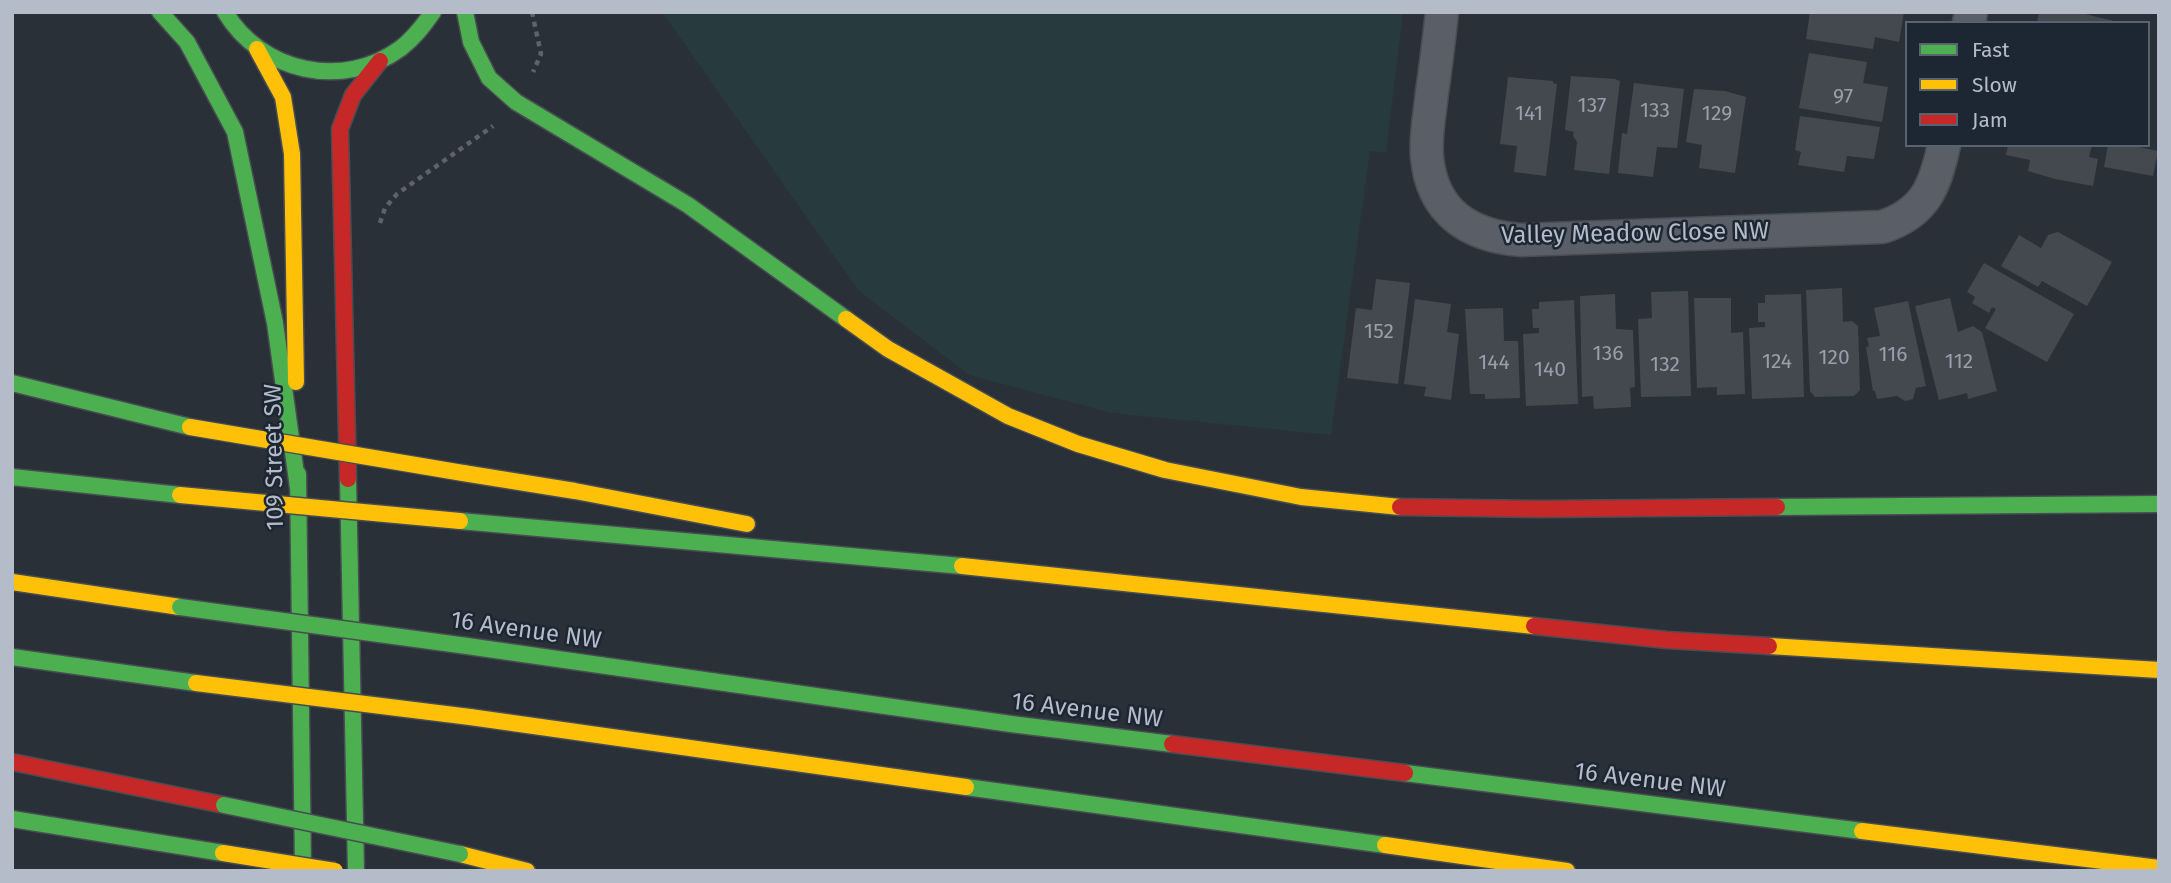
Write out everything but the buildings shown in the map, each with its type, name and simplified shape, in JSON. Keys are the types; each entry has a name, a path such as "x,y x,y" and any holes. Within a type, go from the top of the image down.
{"main road":[{"path":"160,12 187,42 235,132 275,323 298,488"},
{"path":"225,12 234,27 257,49 285,64 317,72 349,71 380,61 406,45 427,23 433,12"},
{"path":"465,12 471,41 489,78 516,102 688,205 888,349 1008,416 1078,444 1165,470 1301,497 1401,507 1540,509 2159,504"},
{"name":"109 Street SW","path":"257,49 283,97 292,154 303,871"},
{"path":"356,871 340,129 353,95 380,61"},
{"path":"12,383 190,427 575,491 764,527"},
{"path":"12,477 180,495 965,566 1667,640 2159,670"},
{"path":"804,535 965,566"},
{"name":"16 Avenue NW","path":"12,582 1011,724 2159,868"},
{"path":"12,657 1567,871"},
{"path":"12,762 225,804 527,871"},
{"path":"12,819 335,871"}],"street":[{"name":"Valley Meadow Close NW","path":"1442,12 1427,156 1440,200 1451,214 1487,236 1521,240 1882,227 1910,214 1921,204 1936,177 1944,147"}],"green space":[{"path":"662,12 1403,12 1386,153 1370,151 1331,435 1112,413 969,375 858,290"}],"traffic: fast":[{"path":"160,12 187,42 235,132 275,323 298,488"},
{"path":"225,12 241,33 260,49 281,61 305,69 329,71 354,69 378,61 401,48 433,12"},
{"path":"465,12 471,42 489,78 516,102 688,205 846,319"},
{"path":"12,383 190,427"},
{"path":"298,474 303,871"},
{"path":"12,477 180,495"},
{"path":"348,479 356,871"},
{"path":"1777,507 2159,504"},
{"path":"460,521 962,566"},
{"path":"180,607 467,646"},
{"path":"467,646 1011,724 1172,744"},
{"path":"12,657 196,683"},
{"path":"1405,773 1862,831"},
{"path":"966,787 1385,845"},
{"path":"224,805 460,854"},
{"path":"12,819 223,853"}],"traffic: slow":[{"path":"257,49 283,97 292,154 296,382"},
{"path":"846,319 888,349 1008,416 1078,444 1165,470 1301,497 1400,507"},
{"path":"190,427 463,473"},
{"path":"463,473 747,524"},
{"path":"180,495 460,521"},
{"path":"962,566 1534,626"},
{"path":"12,582 180,607"},
{"path":"1769,646 2159,670"},
{"path":"196,683 470,717"},
{"path":"470,717 966,787"},
{"path":"1862,831 2159,868"},
{"path":"1385,845 1567,871"},
{"path":"223,853 335,871"},
{"path":"460,854 527,871"}],"traffic: jam":[{"path":"348,479 340,129 353,95 380,61"},
{"path":"1400,507 1777,507"},
{"path":"1534,626 1667,640 1769,646"},
{"path":"1172,744 1405,773"},
{"path":"12,762 224,805"}]}
